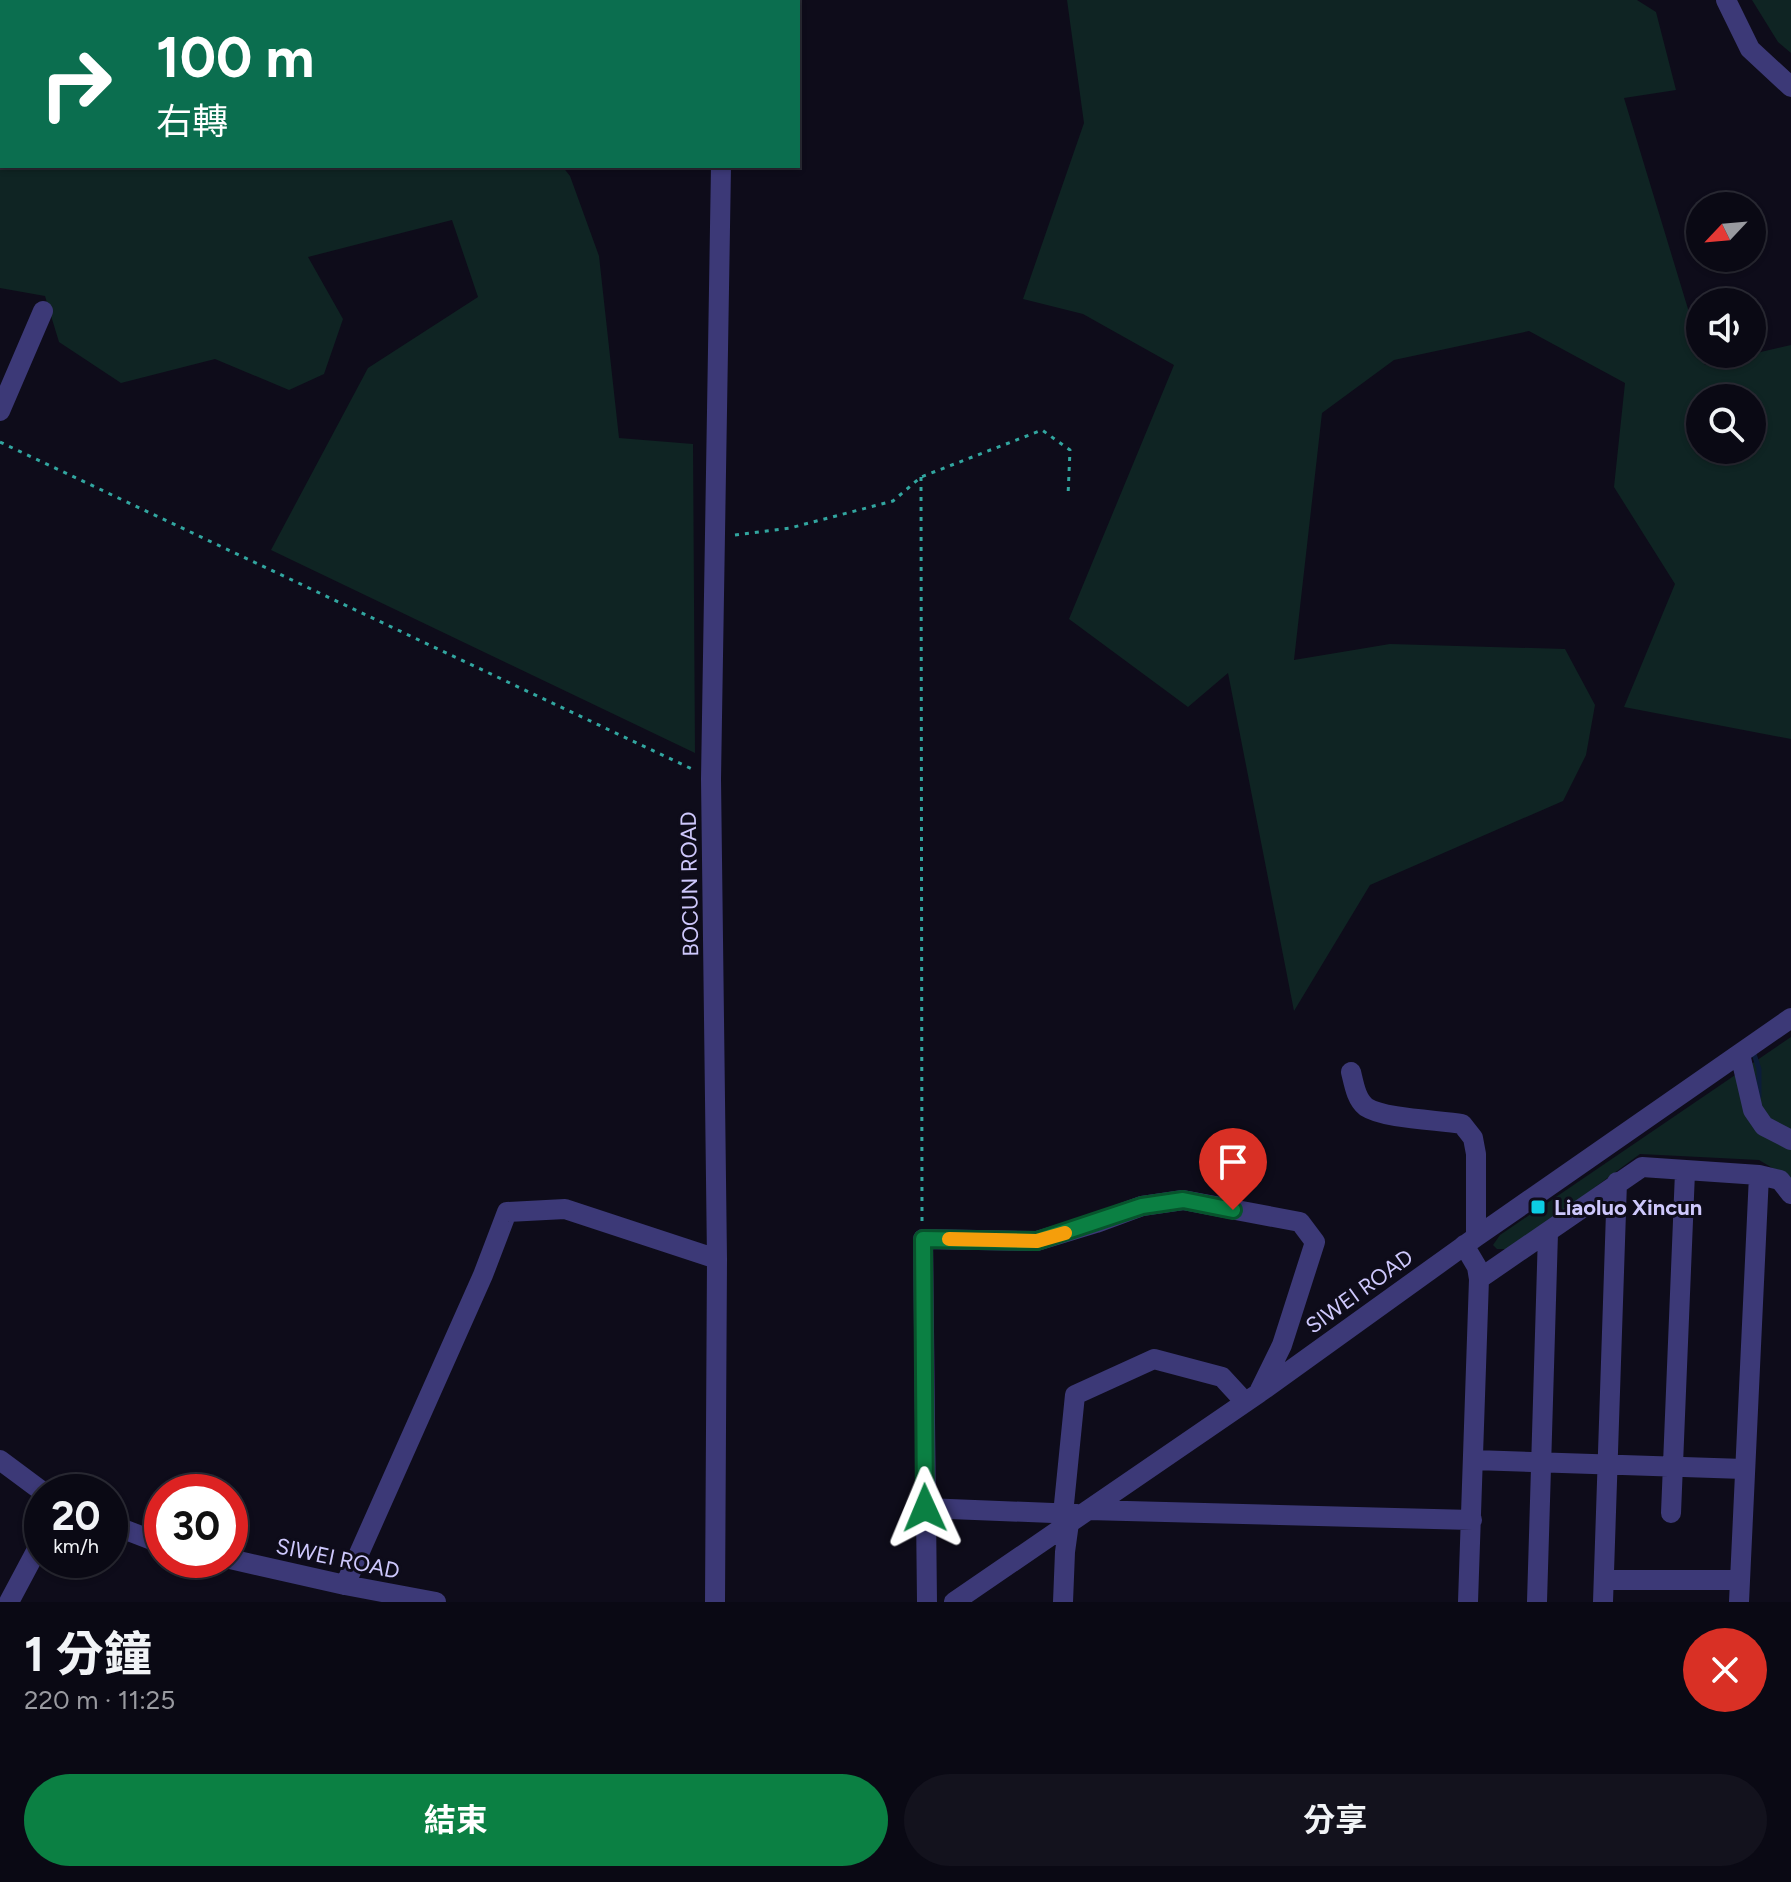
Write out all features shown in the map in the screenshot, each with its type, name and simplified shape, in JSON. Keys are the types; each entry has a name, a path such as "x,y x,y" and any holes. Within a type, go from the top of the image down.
{"street":[{"path":"1726,0 1750,49 1791,87"},
{"name":"BOCUN ROAD","path":"715,1602 717,1259 711,779 721,168"},
{"path":"0,411 43,311"},
{"name":"SIWEI ROAD","path":"954,1602 1791,1018"},
{"path":"1740,1054 1753,1110 1764,1126 1791,1140"},
{"path":"1351,1072 1357,1096 1366,1107 1384,1114 1462,1124 1473,1138 1478,1177 1470,1241 1479,1279 1468,1602"},
{"path":"1479,1279 1642,1167 1759,1175 1780,1180 1791,1194"},
{"path":"1671,1513 1685,1172"},
{"path":"1739,1602 1759,1175"},
{"path":"1603,1602 1617,1182"},
{"path":"927,1602 923,1239 1037,1241 1142,1206 1183,1200 1300,1222 1315,1242 1282,1345 1252,1397 1222,1377 1154,1359 1075,1395 1076,1516 1065,1552 1063,1602"},
{"path":"345,1585 483,1275 507,1212 565,1209 717,1259"},
{"path":"1537,1602 1548,1233"},
{"path":"0,1460 24,1478"},
{"path":"1474,1460 1744,1469"},
{"path":"925,1508 1076,1516 1472,1520"},
{"name":"SIWEI ROAD","path":"248,1563 436,1602"},
{"path":"9,1602 24,1574"},
{"path":"1604,1580 1740,1580"}],"path":[{"path":"715,538 790,528 893,501 921,477 1042,430 1070,450 1068,496"},
{"path":"0,442 711,779"},
{"path":"921,477 923,1239"}],"green space":[{"path":"1067,0 1637,0 1656,12 1676,90 1624,98 1686,302 1686,368 1766,368 1766,351 1791,345 1791,739 1624,707 1675,584 1614,487 1625,383 1529,331 1394,360 1322,413 1294,660 1390,644 1565,649 1595,705 1586,755 1563,801 1370,885 1294,1011 1228,673 1188,707 1069,619 1174,365 1083,314 1023,299 1084,123"},
{"path":"1752,0 1791,0 1791,53 1778,42"},
{"path":"0,168 564,168 570,176 599,256 619,438 693,444 695,753 271,550 368,368 478,297 452,220 308,257 343,319 324,374 289,390 215,359 121,383 59,342 45,296 0,288"},
{"path":"1791,1037 1791,1185 1781,1173 1759,1160 1640,1154 1511,1249 1497,1249 1493,1245 1500,1235"}],"waterway":[{"path":"1753,1051 1759,1069 1759,1096"}],"slow traffic":[{"path":"949,1239 1037,1241 1065,1233"}],"place":[{"name":"Liaoluo Xincun","path":"1538,1207"}],"route":[{"path":"925,1508 923,1239 1037,1241 1142,1206 1183,1200 1233,1210"}]}
